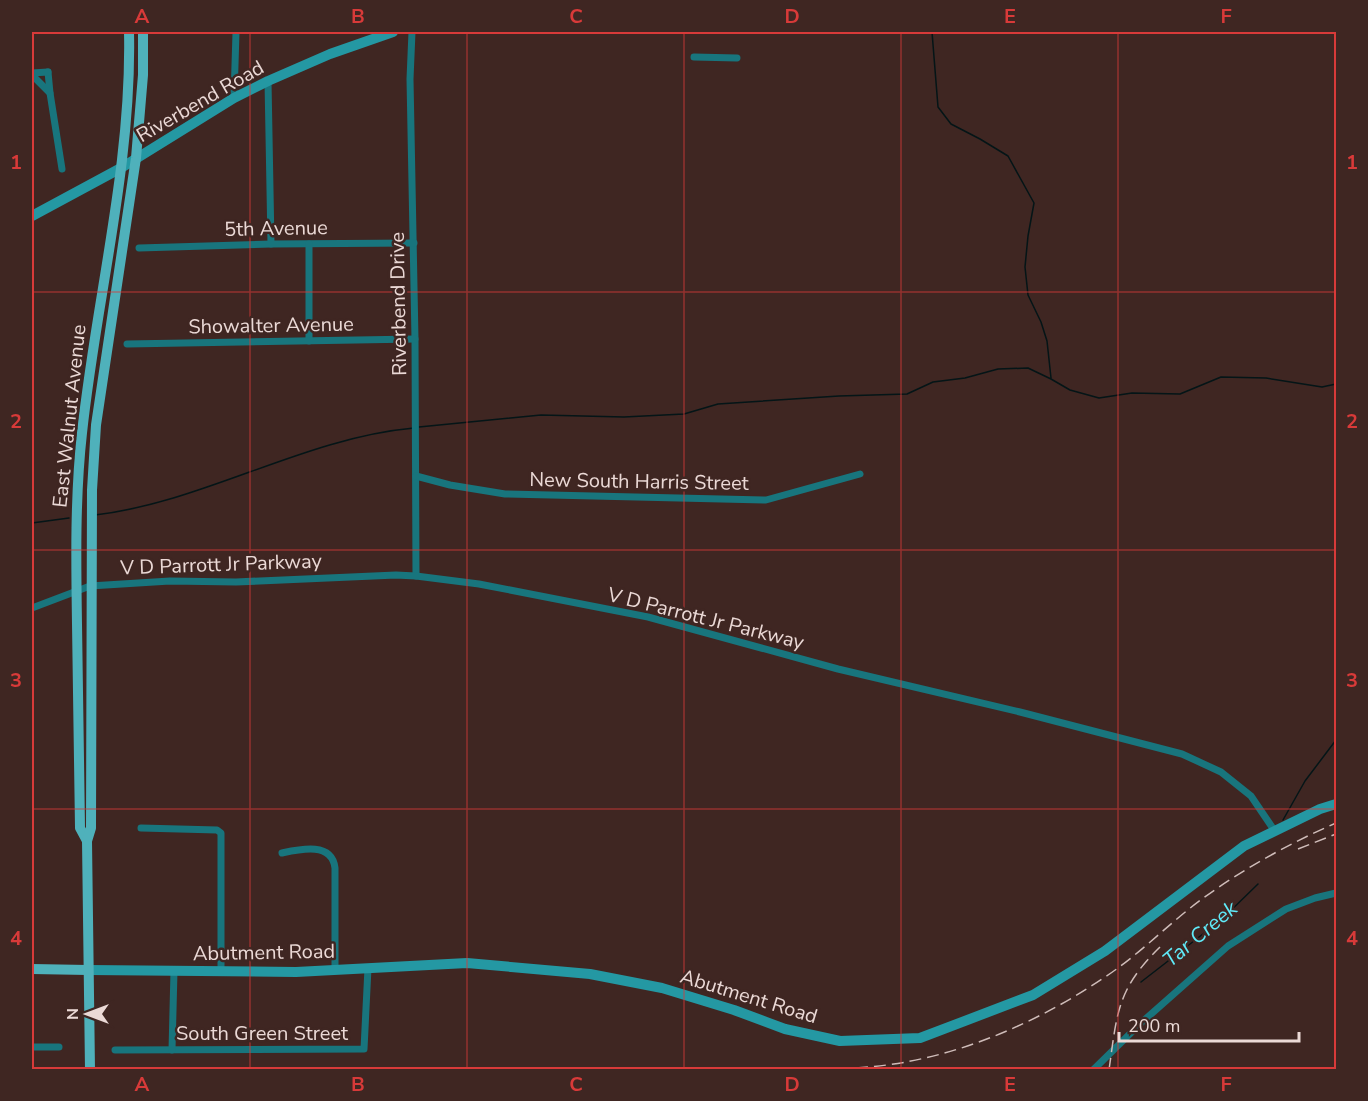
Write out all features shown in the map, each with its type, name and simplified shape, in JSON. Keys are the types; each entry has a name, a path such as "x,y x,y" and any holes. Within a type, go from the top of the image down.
{"main road":[{"name":"East Walnut Avenue","path":"87,841 80,828 76,509 82,432 121,168 128,88 129,32"},
{"name":"East Walnut Avenue","path":"90,1070 87,841 91,828 92,490 96,425 136,158 143,75 143,32"},
{"name":"Riverbend Road","path":"32,216 121,168 234,98 330,54 393,32"},
{"name":"Abutment Road","path":"88,970 335,970 467,963 590,974 662,988 734,1010 785,1029 840,1041 920,1038 1033,995 1106,951 1244,846 1320,808 1336,804"},
{"path":"32,969 88,970"}],"street":[{"path":"234,98 236,32"},
{"name":"Riverbend Drive","path":"412,32 410,80 414,243 416,576"},
{"path":"694,57 737,58"},
{"path":"32,74 48,72"},
{"path":"39,82 48,72"},
{"path":"48,72 62,169"},
{"path":"32,74 50,93"},
{"path":"268,81 271,244"},
{"name":"5th Avenue","path":"139,248 414,243"},
{"path":"309,244 309,341"},
{"name":"Showalter Avenue","path":"127,345 415,339"},
{"name":"New South Harris Street","path":"416,476 478,490 514,495 766,500 860,474"},
{"name":"V D Parrott Jr Parkway","path":"32,608 90,586 170,581 236,582 376,575 416,576 479,584 648,617 838,669 1020,711 1182,754 1221,772 1251,796 1274,830"},
{"path":"141,828 217,830 221,833 221,971"},
{"path":"282,853 296,850 322,850 330,854 333,859 335,868 335,970"},
{"path":"1093,1070 1141,1023 1228,946 1286,909 1336,893"},
{"name":"South Green Street","path":"115,1050 364,1049 368,968"},
{"path":"172,1050 174,971"},
{"path":"32,1047 59,1047"}],"waterway":[{"path":"932,32 938,107 951,124 1008,156 1034,203 1025,267 1028,295 1047,341 1051,378"},
{"path":"419,427 541,415 624,417 684,414 718,404 907,394 933,382 965,378 998,369 1028,368 1070,390 1099,398 1132,393 1180,394 1221,377 1266,378 1322,387 1336,384"},
{"path":"95,515 136,508 176,497 333,444 373,434 414,428"},
{"path":"32,523 69,518"},
{"name":"Tar Creek","path":"1283,820 1305,781 1336,740"},
{"name":"Tar Creek","path":"1141,982 1221,920 1258,884"}],"railway":[{"path":"820,1070 885,1065 932,1056 983,1040 1033,1019 1057,1007 1115,970 1189,909 1234,877 1284,848 1336,823"},
{"path":"1298,849 1336,834"},
{"path":"1109,1070 1121,1003 1135,976 1160,947"}]}
